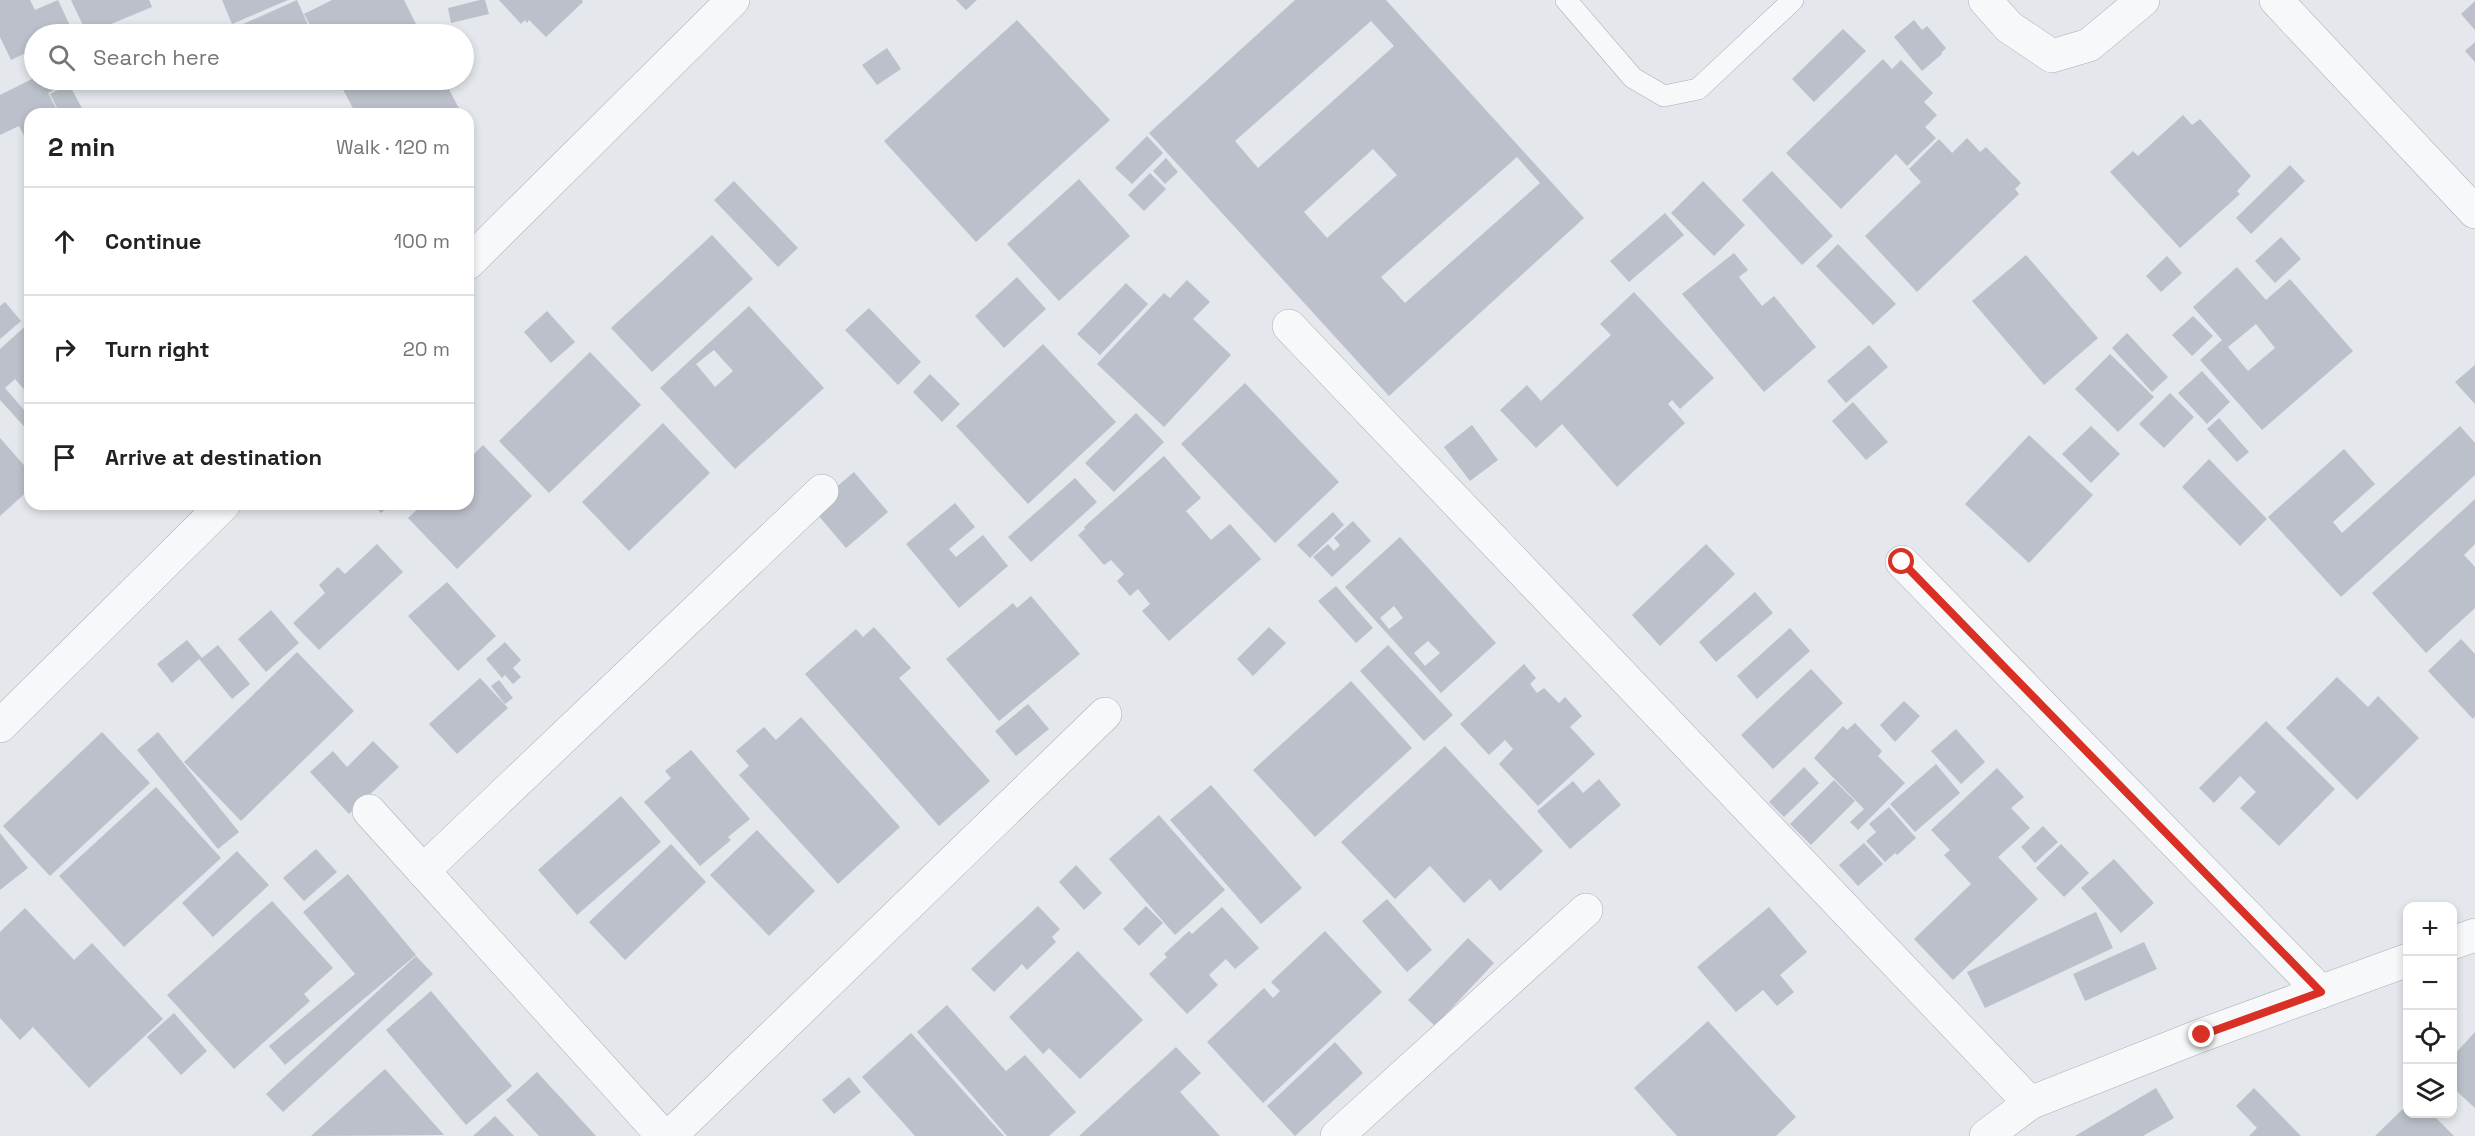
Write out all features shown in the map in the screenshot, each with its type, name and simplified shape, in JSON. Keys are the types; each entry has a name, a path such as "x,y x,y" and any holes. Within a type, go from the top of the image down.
{"street":[{"path":"474,257 733,0"},
{"path":"1985,0 2009,27 2052,56 2088,45 2143,0"},
{"path":"2276,0 2475,212"},
{"path":"1288,326 2030,1103"},
{"path":"423,871 822,491"},
{"path":"0,726 218,510"},
{"path":"1902,562 2321,992"},
{"path":"670,1136 1105,714"},
{"path":"369,811 663,1136"},
{"path":"1337,1136 1586,910"},
{"path":"2457,941 2475,935"},
{"path":"1986,1136 2030,1103 2202,1035 2403,962"}],"lane":[{"path":"1566,0 1633,78 1664,96 1698,89 1793,0"}],"building":[{"path":"0,0 30,0 35,10 58,0 69,24 24,24 24,54 11,60 0,37"},
{"path":"71,0 149,0 152,7 111,24 82,24"},
{"path":"222,0 288,0 232,24"},
{"path":"297,0 308,24 243,24"},
{"path":"332,0 404,0 416,24 310,24 304,14"},
{"path":"485,0 489,14 451,23 448,8"},
{"path":"499,0 582,0 583,2 546,37 529,20 521,24"},
{"path":"956,0 977,0 966,10"},
{"path":"1295,0 1386,0 1584,218 1389,396 1149,133","holes":["1371,21 1394,46 1258,168 1235,141","1373,149 1397,175 1327,238 1304,212","1517,157 1540,183 1405,303 1381,277"]},
{"path":"2475,1 2475,30 2461,14"},
{"path":"1017,20 1110,120 976,242 884,141"},
{"path":"1914,20 1922,30 1927,26 1946,48 1922,71 1894,37"},
{"path":"1843,29 1866,51 1814,102 1792,79"},
{"path":"2475,42 2475,62 2465,51"},
{"path":"887,48 901,69 877,85 862,65"},
{"path":"1883,59 1892,69 1901,60 1933,93 1924,102 1937,115 1925,127 1936,138 1907,166 1896,154 1841,209 1786,153"},
{"path":"24,83 24,90 54,90 48,93 56,108 24,108 24,136 19,126 0,135 0,95"},
{"path":"58,90 72,90 82,108 57,108 50,94"},
{"path":"343,90 449,90 459,108 353,108"},
{"path":"2183,115 2192,125 2200,119 2251,176 2237,191 2240,194 2180,248 2110,172 2133,151 2138,156"},
{"path":"1147,136 1163,153 1132,184 1115,168"},
{"path":"1967,138 1980,152 1986,147 2021,183 2015,189 2019,194 1917,292 1865,236 1921,182 1909,169 1939,139 1952,153"},
{"path":"1166,158 1178,172 1165,184 1153,171"},
{"path":"2290,165 2305,181 2251,234 2236,218"},
{"path":"1772,171 1833,236 1802,265 1742,200"},
{"path":"1150,173 1166,189 1144,211 1128,195"},
{"path":"1079,179 1130,236 1059,301 1007,244"},
{"path":"734,181 798,248 778,267 714,200"},
{"path":"1703,181 1745,225 1714,256 1671,213"},
{"path":"1665,213 1684,235 1629,282 1610,261"},
{"path":"712,235 753,279 652,372 611,328"},
{"path":"2281,237 2301,259 2275,283 2255,261"},
{"path":"1838,244 1896,304 1873,325 1816,266"},
{"path":"1734,253 1748,270 1739,277 1762,306 1774,296 1816,347 1764,392 1682,294"},
{"path":"2026,255 2098,338 2044,385 1972,301"},
{"path":"2167,256 2182,273 2161,292 2146,276"},
{"path":"2237,267 2266,300 2290,279 2353,351 2262,430 2200,360 2222,340 2193,307","holes":["2256,324 2275,348 2248,371 2228,347"]},
{"path":"1017,277 1046,309 1004,348 975,316"},
{"path":"1187,280 1210,302 1193,319 1231,355 1164,427 1097,364 1164,293 1170,298"},
{"path":"1126,283 1148,304 1100,355 1077,334"},
{"path":"1634,292 1714,378 1680,409 1672,400 1668,404 1685,423 1617,487 1562,424 1536,448 1500,410 1527,385 1541,401 1611,335 1600,324"},
{"path":"5,302 21,321 0,339 0,306"},
{"path":"749,306 824,388 735,469 660,388","holes":["714,350 733,371 715,387 696,364"]},
{"path":"869,308 921,362 898,385 845,330"},
{"path":"547,311 575,342 551,363 524,332"},
{"path":"2193,316 2213,336 2192,356 2172,335"},
{"path":"24,327 24,389 15,379 5,388 24,410 24,426 0,400 0,349"},
{"path":"2127,333 2168,377 2152,392 2112,348"},
{"path":"1043,344 1116,422 1028,504 956,426"},
{"path":"1869,345 1888,367 1846,403 1827,381"},
{"path":"590,352 641,405 549,493 499,441"},
{"path":"2110,354 2154,397 2118,432 2075,389"},
{"path":"2475,365 2475,404 2455,382"},
{"path":"2202,371 2230,402 2207,424 2178,393"},
{"path":"930,374 960,404 942,422 913,392"},
{"path":"1245,383 1339,482 1275,543 1181,444"},
{"path":"2170,393 2194,417 2164,448 2139,424"},
{"path":"1853,402 1888,442 1866,460 1832,421"},
{"path":"1136,413 1164,442 1114,492 1085,463"},
{"path":"2219,418 2249,452 2237,462 2207,429"},
{"path":"663,423 710,473 629,551 582,502"},
{"path":"1472,425 1498,460 1470,481 1444,447"},
{"path":"2091,426 2120,454 2091,483 2062,454"},
{"path":"2460,426 2475,443 2475,475 2341,597 2268,517 2344,449 2375,484 2333,522 2342,533"},
{"path":"2029,435 2093,495 2029,563 1965,504"},
{"path":"0,438 24,465 24,494 0,516"},
{"path":"483,445 532,496 457,569 408,518 417,510 474,510 474,454"},
{"path":"1164,456 1201,498 1186,511 1211,540 1230,524 1261,559 1169,641 1142,611 1150,604 1138,589 1130,596 1117,581 1124,574 1111,560 1104,565 1078,535 1085,529 1084,527"},
{"path":"2209,459 2267,519 2240,546 2182,487"},
{"path":"854,472 888,512 846,548 812,508"},
{"path":"1075,478 1097,502 1031,562 1008,537"},
{"path":"2475,499 2475,544 2464,555 2475,567 2475,608 2426,653 2372,593"},
{"path":"955,503 975,527 949,549 956,557 983,535 1008,566 959,608 906,544"},
{"path":"1333,512 1344,525 1310,558 1297,545"},
{"path":"1353,521 1371,541 1332,577 1313,557 1328,544 1334,551 1340,545 1334,538"},
{"path":"1400,537 1496,643 1441,693 1345,587","holes":["1394,606 1403,618 1389,629 1380,618","1428,641 1440,653 1425,666 1414,653"]},
{"path":"377,544 403,572 319,650 293,623 325,593 319,585 338,567 345,574"},
{"path":"1706,544 1735,574 1660,646 1632,615"},
{"path":"447,582 496,636 458,671 408,616"},
{"path":"1336,586 1373,628 1356,643 1318,601"},
{"path":"1755,592 1773,613 1716,662 1699,642"},
{"path":"1031,596 1080,654 999,721 946,659 1013,603 1017,608"},
{"path":"271,610 299,643 266,672 238,639"},
{"path":"874,627 911,668 899,678 990,781 939,826 805,674 856,629 863,637"},
{"path":"1269,627 1286,643 1253,676 1237,659"},
{"path":"1790,628 1810,651 1757,699 1737,676"},
{"path":"2461,639 2475,654 2475,716 2473,719 2428,671"},
{"path":"187,640 202,658 218,645 250,684 232,699 199,659 172,683 157,664"},
{"path":"505,642 521,660 513,668 521,677 513,684 505,675 502,678 486,659"},
{"path":"1388,645 1453,715 1424,741 1360,671"},
{"path":"297,652 354,711 241,821 184,762"},
{"path":"1524,664 1536,678 1530,684 1537,693 1544,688 1559,703 1565,697 1582,716 1570,727 1595,754 1538,806 1499,764 1513,749 1505,740 1489,755 1460,724"},
{"path":"1811,669 1843,703 1773,769 1741,735"},
{"path":"2337,677 2368,707 2378,696 2419,738 2357,800 2286,728"},
{"path":"480,678 508,708 457,754 429,724"},
{"path":"499,680 513,698 505,704 491,686"},
{"path":"1351,681 1412,748 1315,837 1253,770"},
{"path":"1904,701 1920,716 1895,742 1880,725"},
{"path":"1028,704 1049,729 1016,756 995,731"},
{"path":"801,717 900,827 838,884 739,775 749,766 736,751 764,727 776,740"},
{"path":"2266,721 2335,789 2279,846 2240,808 2256,792 2240,776 2214,803 2199,788"},
{"path":"1855,723 1882,751 1878,756 1905,783 1858,830 1850,822 1864,809 1814,758 1843,726 1847,730"},
{"path":"1956,729 1985,762 1961,784 1931,751"},
{"path":"102,732 150,783 50,876 3,826"},
{"path":"158,732 239,832 218,849 137,750"},
{"path":"373,741 399,767 349,814 310,772 333,751 347,767"},
{"path":"1445,746 1543,851 1500,891 1490,879 1464,903 1430,866 1395,899 1341,842"},
{"path":"691,750 750,819 728,837 731,840 700,866 644,802 671,778 665,771"},
{"path":"1936,764 1960,793 1915,832 1890,804"},
{"path":"1804,767 1819,783 1784,817 1769,802"},
{"path":"1997,768 2024,797 2011,808 2030,828 1998,857 2038,899 1953,980 1914,939 1971,884 1944,855 1950,850 1931,830"},
{"path":"1599,779 1621,805 1570,849 1537,811 1573,781 1583,793"},
{"path":"1834,780 1855,801 1811,845 1790,824"},
{"path":"1211,785 1302,888 1261,924 1170,820"},
{"path":"156,787 221,858 124,947 59,876"},
{"path":"621,796 661,842 577,915 538,870"},
{"path":"1889,807 1916,838 1897,855 1895,853 1885,862 1866,841 1876,832 1869,824"},
{"path":"1159,815 1225,890 1175,935 1109,859"},
{"path":"2043,826 2058,842 2035,863 2021,847"},
{"path":"757,830 815,891 769,936 710,875"},
{"path":"0,833 28,868 0,890"},
{"path":"1864,843 1883,864 1858,886 1839,865"},
{"path":"671,844 706,882 625,960 589,922"},
{"path":"2061,844 2089,873 2064,897 2036,868"},
{"path":"316,849 337,872 304,901 283,878"},
{"path":"237,851 269,885 213,937 182,903"},
{"path":"2114,859 2154,903 2121,933 2081,888"},
{"path":"1076,865 1102,893 1084,910 1059,882"},
{"path":"348,874 416,955 285,1065 269,1046 355,974 303,912"},
{"path":"1387,899 1432,950 1407,972 1362,921"},
{"path":"272,901 333,968 304,994 310,1001 234,1069 167,995"},
{"path":"1038,906 1060,929 1052,937 1056,942 1027,970 1022,964 994,992 971,969"},
{"path":"1146,906 1163,923 1139,946 1123,929"},
{"path":"1222,907 1259,948 1235,969 1226,959 1209,975 1218,985 1187,1014 1149,974 1167,957 1164,954 1189,931 1192,934"},
{"path":"1769,907 1807,952 1780,975 1794,992 1777,1006 1763,990 1736,1012 1697,967"},
{"path":"25,908 74,960 92,943 163,1019 89,1088 33,1027 20,1040 0,1018 0,932"},
{"path":"2096,912 2113,948 1985,1008 1967,972"},
{"path":"1325,931 1382,992 1263,1103 1207,1042 1264,988 1273,998 1280,991 1271,982"},
{"path":"1468,938 1494,963 1435,1026 1408,1000"},
{"path":"2144,942 2157,969 2085,1001 2073,974"},
{"path":"1078,951 1143,1020 1080,1079 1049,1048 1043,1054 1009,1017"},
{"path":"416,956 433,974 283,1112 266,1094"},
{"path":"431,991 512,1086 466,1125 386,1030"},
{"path":"947,1005 1006,1071 1025,1055 1076,1112 1049,1136 1007,1136 917,1032"},
{"path":"174,1013 207,1051 181,1075 147,1037"},
{"path":"1708,1021 1796,1117 1776,1136 1677,1136 1634,1088"},
{"path":"2475,1032 2475,1108 2457,1092 2457,1052"},
{"path":"911,1033 1004,1136 915,1136 862,1077"},
{"path":"1335,1042 1363,1073 1295,1136 1267,1106"},
{"path":"1176,1047 1201,1073 1180,1092 1220,1136 1079,1136"},
{"path":"385,1069 444,1135 311,1136"},
{"path":"537,1072 596,1136 539,1136 506,1100"},
{"path":"849,1077 861,1092 834,1114 822,1100"},
{"path":"2156,1088 2174,1118 2143,1136 2075,1136"},
{"path":"2254,1088 2301,1136 2249,1136 2257,1128 2236,1106"},
{"path":"2403,1109 2403,1118 2436,1118 2454,1136 2375,1136"},
{"path":"495,1116 514,1136 473,1136"}],"route":[{"path":"1902,562 2321,992 2202,1035"}]}
